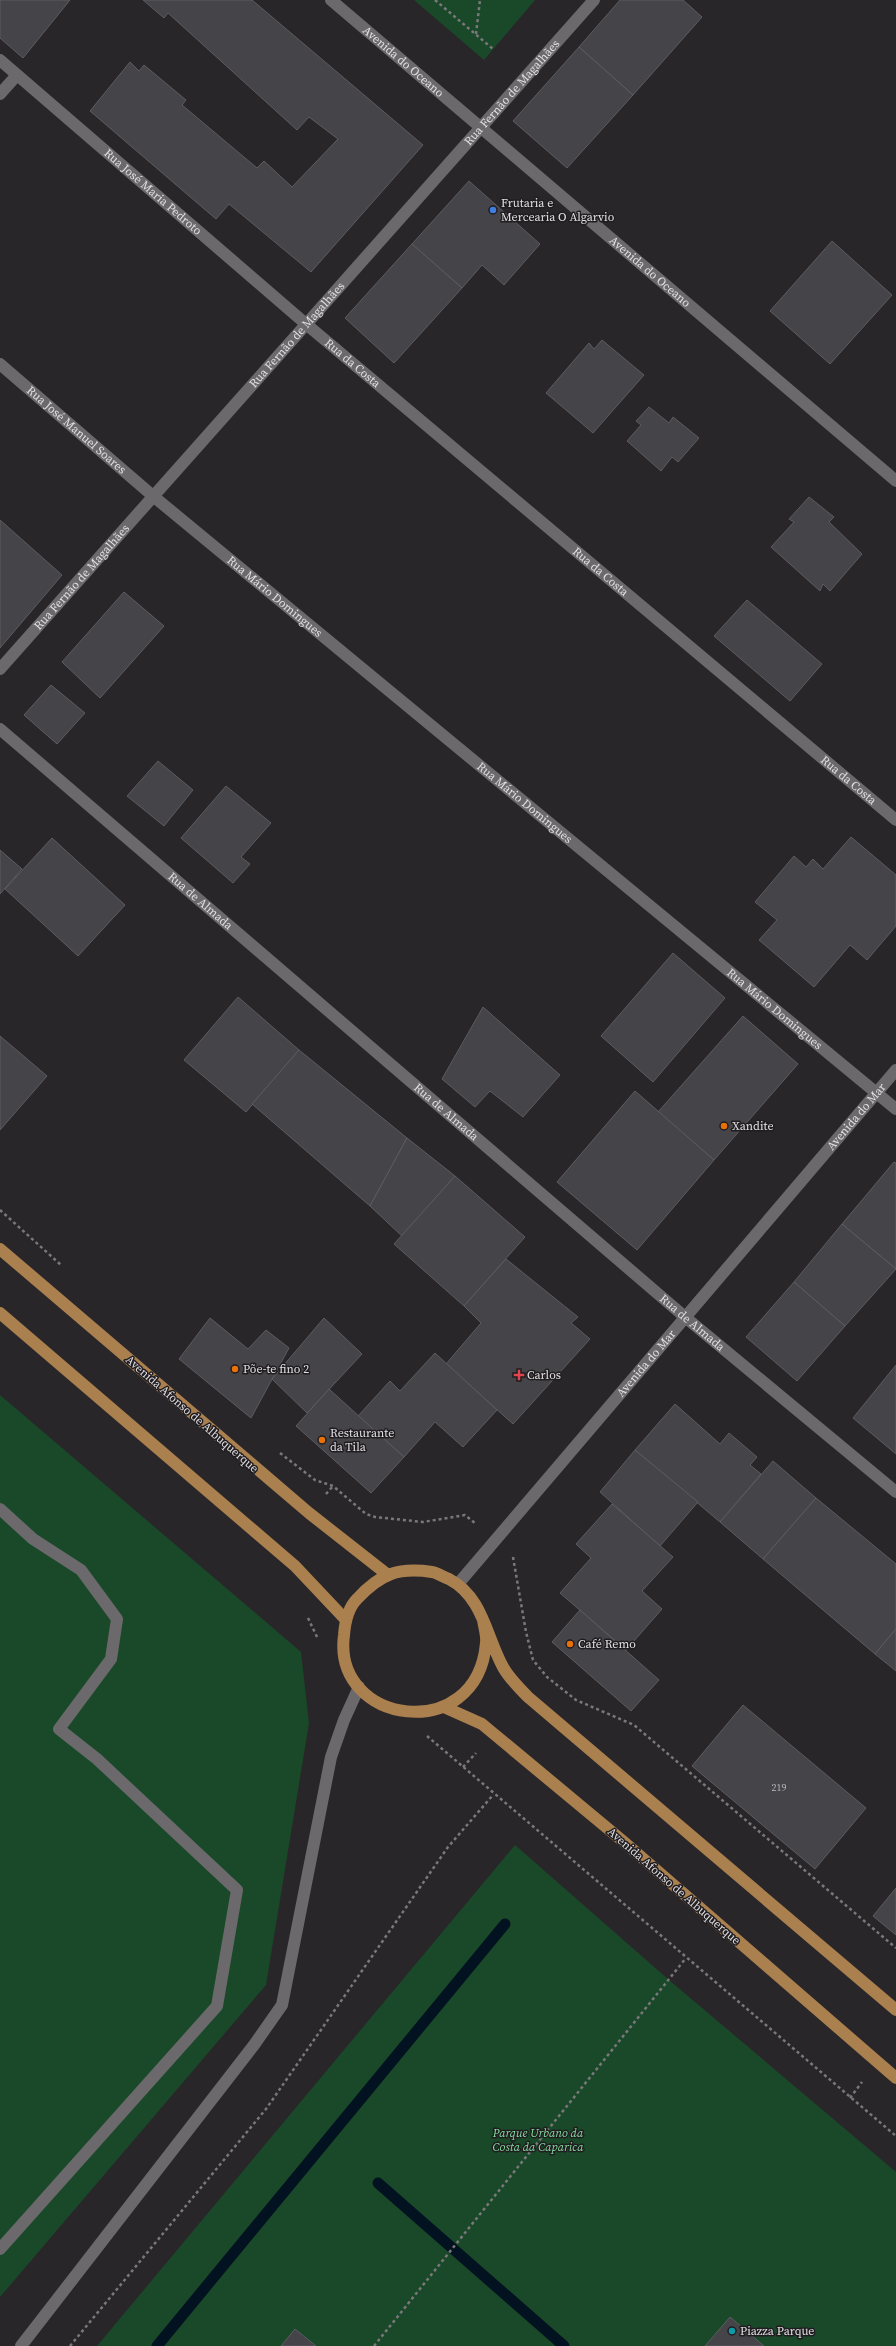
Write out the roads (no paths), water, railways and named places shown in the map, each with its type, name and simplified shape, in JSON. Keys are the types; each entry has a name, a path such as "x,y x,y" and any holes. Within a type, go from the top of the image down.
{"main road":[{"name":"Avenida Afonso de Albuquerque","path":"0,1249 309,1513 388,1575"},
{"path":"0,1314 295,1566 346,1620"},
{"path":"483,1620 486,1642 483,1664 474,1682 460,1696 444,1707 421,1713 398,1711 376,1702 359,1687 347,1667 342,1644 346,1620 354,1601 369,1586 388,1575 412,1569 436,1573 458,1584 474,1600 483,1620 503,1667 511,1678 540,1709 896,2010"},
{"name":"Avenida Afonso de Albuquerque","path":"444,1707 482,1724 624,1842 896,2078"}],"street":[{"name":"Avenida do Oceano","path":"331,0 896,481"},
{"name":"Rua Fernão de Magalhães","path":"0,669 594,0"},
{"name":"Rua José Maria Pedroto","path":"0,60 306,324"},
{"path":"0,94 17,75"},
{"name":"Rua da Costa","path":"306,324 896,820"},
{"name":"Rua José Manuel Soares","path":"0,364 153,496"},
{"name":"Rua Mário Domingues","path":"153,496 896,1109"},
{"name":"Rua de Almada","path":"0,729 685,1317 896,1492"},
{"name":"Avenida do Mar","path":"458,1584 896,1070"},
{"path":"0,1509 33,1539 81,1570 118,1619 111,1659 59,1728 98,1759 237,1890 217,2006 0,2249"},
{"path":"21,2346 254,2045 282,2005 331,1757 344,1720 359,1687"}],"waterway":[{"path":"157,2346 505,1924"},
{"path":"378,2183 564,2346"}],"place":[{"name":"Frutaria e Mercearia O Algarvio","path":"493,210"},
{"name":"Xandite","path":"724,1126"},
{"name":"Põe-te fino 2","path":"235,1369"},
{"name":"Carlos","path":"519,1375"},
{"name":"Restaurante da Tila","path":"322,1440"},
{"name":"Café Remo","path":"570,1644"},
{"name":"Piazza Parque","path":"732,2331"}],"park label":[{"name":"Parque Urbano da Costa da Caparica","path":"538,2140"}]}
